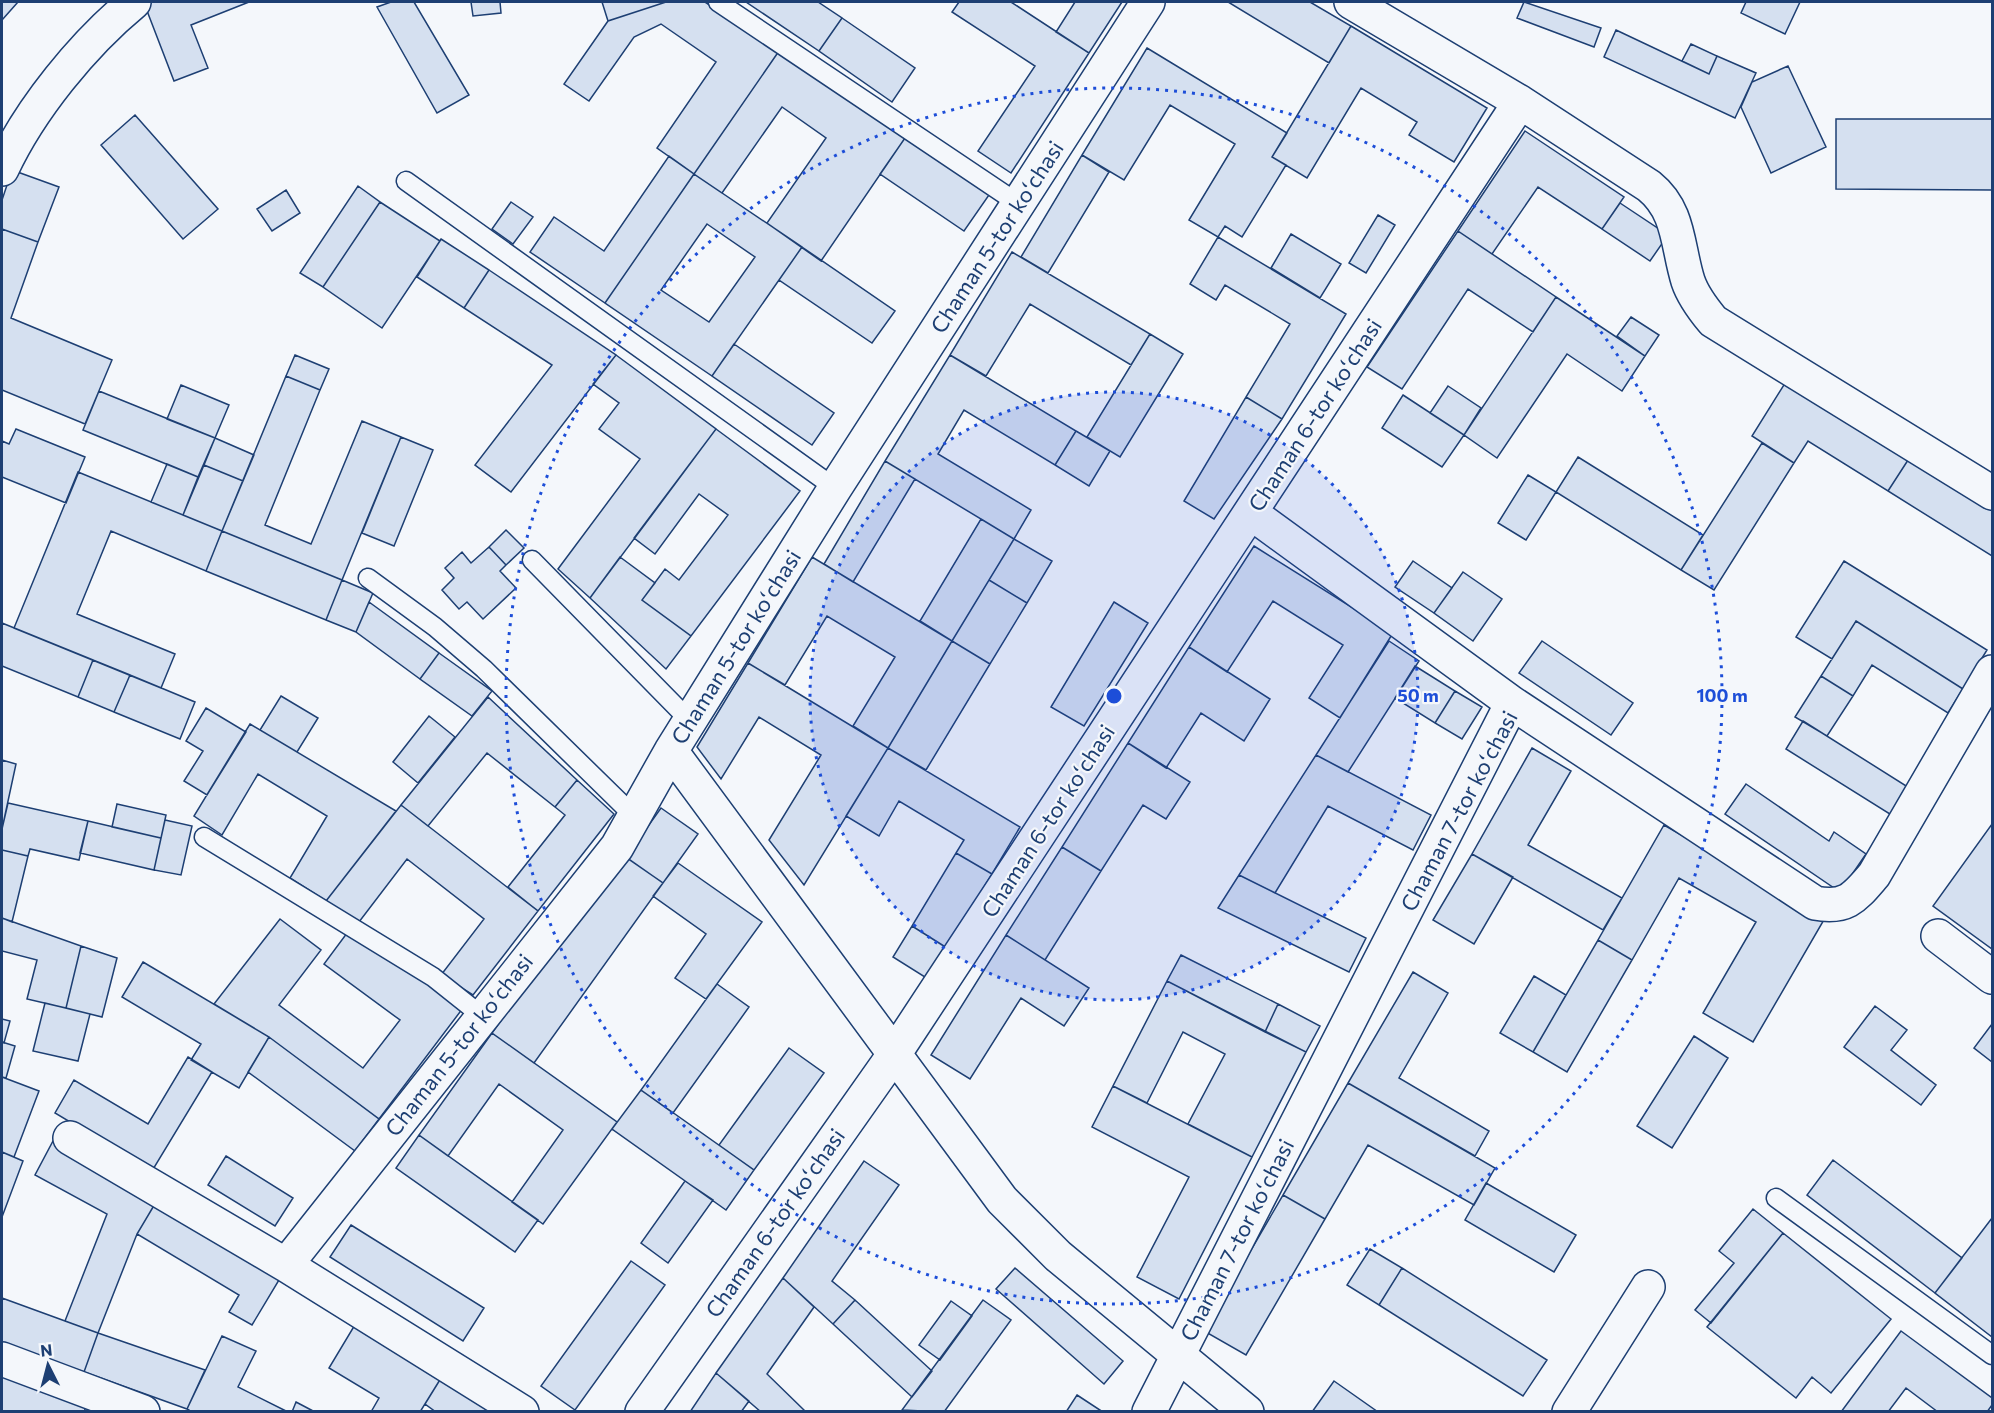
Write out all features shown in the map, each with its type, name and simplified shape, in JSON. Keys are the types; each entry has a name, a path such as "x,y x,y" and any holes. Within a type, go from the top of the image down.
{"street":[{"path":"2,169 12,146 61,78 111,21 134,2"},
{"name":"Chaman 5-tor koʻchasi","path":"286,1265 617,847 670,751 835,488 1148,2"},
{"path":"1352,2 1520,102 1660,195 1678,230 1689,283 1700,305 1713,321 1992,493"},
{"name":"Chaman 6-tor koʻchasi","path":"642,1412 893,1056 1520,102"},
{"path":"1251,513 1512,703"},
{"name":"Chaman 7-tor koʻchasi","path":"1149,1412 1512,703 1815,903 1832,906 1854,898 1874,875 1992,672"},
{"path":"670,751 893,1056 1002,1200 1058,1256 1247,1412"},
{"path":"1938,936 1992,977"},
{"path":"70,1138 286,1265 522,1412"},
{"path":"1569,1412 1648,1287"},
{"path":"2,1359 142,1412"}],"lane":[{"path":"718,2 1019,204"},
{"path":"406,181 835,488"},
{"path":"532,560 690,721"},
{"path":"368,578 435,627 484,669 634,816"},
{"path":"204,837 433,977 482,1016"},
{"path":"1776,1198 1992,1355"}],"building":[{"path":"2,2 18,2 2,20"},
{"path":"249,2 191,25 208,68 174,81 144,3"},
{"path":"391,2 414,2 469,95 437,113 377,7"},
{"path":"471,2 500,2 501,13 473,16"},
{"path":"602,2 666,2 608,21"},
{"path":"666,2 705,2 779,51 694,174 657,148 716,62 661,24 634,37 589,101 564,84 608,21"},
{"path":"746,2 818,2 842,18 819,51"},
{"path":"959,2 1011,2 1089,53 1011,173 978,151 1035,66 952,12"},
{"path":"1075,2 1122,2 1089,53 1056,32"},
{"path":"1228,2 1310,2 1351,26 1329,63"},
{"path":"1524,2 1601,28 1594,47 1517,18"},
{"path":"1746,2 1800,2 1785,34 1741,13"},
{"path":"842,18 915,68 892,102 819,51"},
{"path":"1351,26 1487,108 1454,162 1409,135 1417,122 1361,88 1307,178 1272,157"},
{"path":"1616,30 1709,74 1717,56 1756,73 1735,118 1604,57"},
{"path":"1691,44 1717,56 1709,74 1682,61"},
{"path":"1147,48 1287,133 1272,157 1286,165 1242,237 1225,226 1218,237 1189,220 1235,144 1170,105 1124,180 1082,155"},
{"path":"779,51 905,138 821,261 767,223 826,138 782,107 722,193 694,174"},
{"path":"1788,66 1826,147 1771,173 1741,107 1752,82"},
{"path":"135,115 218,209 183,239 101,145"},
{"path":"1836,119 1992,119 1992,190 1836,189"},
{"path":"1525,131 1624,197 1602,229 1538,187 1492,254 1458,231"},
{"path":"905,138 989,195 964,231 880,174"},
{"path":"1082,155 1109,172 1048,273 1021,257"},
{"path":"669,156 694,174 605,303 530,252 554,217 604,251"},
{"path":"12,170 59,187 38,242 2,229 2,200"},
{"path":"694,174 802,247 712,376 605,303","holes":["707,224 755,257 709,322 661,290"]},
{"path":"358,186 380,202 323,287 300,273"},
{"path":"286,190 300,213 272,231 257,209"},
{"path":"380,202 440,241 382,328 323,287"},
{"path":"511,202 533,217 513,244 492,229"},
{"path":"1620,203 1668,235 1650,261 1602,229"},
{"path":"1378,215 1395,225 1366,273 1349,263"},
{"path":"2,229 38,242 11,318 112,360 85,424 2,390"},
{"path":"1458,231 1556,297 1533,332 1468,289 1402,389 1367,367"},
{"path":"1291,234 1341,264 1320,298 1271,268"},
{"path":"1218,237 1346,314 1282,419 1246,397 1290,324 1225,285 1216,300 1190,284"},
{"path":"441,239 489,270 464,308 417,277"},
{"path":"802,247 895,311 872,343 779,280"},
{"path":"1012,252 1150,334 1131,365 1030,304 986,376 950,355"},
{"path":"489,270 616,355 511,492 475,465 552,365 464,308"},
{"path":"1556,297 1645,356 1622,391 1567,354 1497,458 1464,435"},
{"path":"1631,317 1659,335 1645,356 1617,336"},
{"path":"1150,334 1183,354 1120,457 1087,437"},
{"path":"734,344 834,413 812,445 712,376"},
{"path":"295,355 329,369 320,390 286,376"},
{"path":"616,355 716,429 590,598 558,569 640,459 599,429 619,403 593,384"},
{"path":"950,355 1076,431 1055,465 964,410 938,454 1031,510 1014,539 885,461"},
{"path":"286,376 320,390 265,525 311,544 362,421 401,437 342,580 222,531"},
{"path":"1787,380 1910,457 1888,491 1808,441 1794,463 1752,436"},
{"path":"181,385 229,405 215,438 167,419"},
{"path":"1448,386 1481,408 1464,435 1430,413"},
{"path":"99,391 215,438 198,477 83,430"},
{"path":"1403,395 1464,435 1442,467 1382,428"},
{"path":"1246,397 1282,419 1214,519 1184,501"},
{"path":"16,429 85,457 66,503 2,477 2,441 9,444"},
{"path":"716,429 800,491 691,636 642,600 665,569 679,580 728,515 699,494 655,554 634,538"},
{"path":"1076,431 1110,451 1089,486 1055,465"},
{"path":"401,437 433,450 394,546 362,533"},
{"path":"215,438 254,455 243,481 204,465"},
{"path":"1762,443 1794,463 1714,590 1681,570"},
{"path":"1578,457 1703,535 1681,570 1556,492"},
{"path":"1910,457 1992,508 1992,556 1888,491"},
{"path":"885,461 915,479 853,582 824,564"},
{"path":"167,464 198,477 183,515 151,502"},
{"path":"204,465 243,481 222,531 183,515"},
{"path":"78,472 222,531 206,571 111,531 77,614 175,654 161,688 14,628"},
{"path":"1528,475 1556,492 1526,540 1498,523"},
{"path":"981,519 1014,539 952,641 920,621"},
{"path":"506,530 524,548 506,565 489,547"},
{"path":"222,531 342,580 326,620 206,571"},
{"path":"1014,539 1052,561 1027,603 989,580"},
{"path":"1254,546 1393,633 1340,718 1309,698 1343,645 1273,601 1227,672 1189,647"},
{"path":"489,547 506,565 500,571 516,588 483,619 467,602 459,609 442,590 454,578 445,568 462,552 471,563"},
{"path":"620,557 655,583 642,600 691,636 666,669 590,598"},
{"path":"812,557 952,641 888,748 853,726 895,657 827,616 785,685 748,663"},
{"path":"1413,561 1452,588 1434,613 1395,587"},
{"path":"1844,561 1987,650 1963,689 1856,621 1832,659 1796,637"},
{"path":"1463,572 1502,599 1473,641 1434,613"},
{"path":"342,580 373,593 356,632 326,620"},
{"path":"989,580 1027,603 990,664 952,641"},
{"path":"369,602 439,653 420,679 356,632"},
{"path":"1114,602 1148,623 1084,726 1051,707"},
{"path":"1856,621 1963,689 1948,713 1872,665 1853,696 1821,676"},
{"path":"2,623 93,660 78,697 2,666"},
{"path":"952,641 990,664 926,770 888,748"},
{"path":"1389,641 1419,661 1348,772 1316,755"},
{"path":"1542,641 1633,703 1611,735 1519,673"},
{"path":"1189,647 1270,699 1244,741 1201,713 1166,768 1128,743"},
{"path":"439,653 492,691 472,716 420,679"},
{"path":"93,660 130,675 114,712 78,697"},
{"path":"748,663 888,748 804,885 769,840 821,755 759,717 721,779 697,747"},
{"path":"1415,666 1455,691 1435,723 1395,698"},
{"path":"130,675 195,702 180,739 114,712"},
{"path":"1821,676 1853,696 1827,736 1795,717"},
{"path":"1455,691 1482,707 1462,739 1435,723"},
{"path":"281,696 318,718 297,752 260,730"},
{"path":"488,697 577,780 555,807 487,753 428,826 401,805"},
{"path":"206,708 246,732 207,795 184,781 203,751 186,741"},
{"path":"429,716 455,737 418,783 393,762"},
{"path":"1803,721 1911,789 1893,816 1786,749"},
{"path":"250,724 396,811 326,901 290,878 327,816 258,774 222,835 194,816"},
{"path":"1128,743 1190,782 1166,819 1143,805 1101,871 1062,847"},
{"path":"888,748 1020,827 992,874 956,853 964,840 899,801 879,836 846,816"},
{"path":"1532,748 1571,771 1528,845 1622,898 1603,930 1472,854"},
{"path":"1316,755 1431,815 1413,850 1328,806 1275,893 1239,875"},
{"path":"2,760 16,764 2,829"},
{"path":"577,780 614,814 538,911 508,887 565,815 555,807"},
{"path":"1746,784 1829,841 1834,832 1866,854 1840,892 1725,814"},
{"path":"8,803 88,821 79,860 30,849 28,856 2,850 2,829"},
{"path":"117,804 166,815 161,838 112,827"},
{"path":"401,805 538,911 473,995 441,975 484,919 407,859 359,922 326,901"},
{"path":"661,808 698,834 663,883 626,857"},
{"path":"165,820 192,826 181,875 154,870"},
{"path":"88,821 161,838 154,870 80,853"},
{"path":"1992,824 1992,949 1933,906"},
{"path":"1664,825 1825,918 1753,1042 1703,1013 1756,922 1679,878 1632,960 1598,940"},
{"path":"1062,847 1101,871 1045,960 1006,935"},
{"path":"2,850 28,856 12,922 2,918"},
{"path":"956,853 992,874 947,948 912,926"},
{"path":"621,854 663,883 534,1063 492,1033"},
{"path":"1472,854 1513,877 1474,944 1433,920"},
{"path":"678,863 762,922 706,999 675,978 706,934 653,896"},
{"path":"1239,875 1366,938 1349,972 1218,908"},
{"path":"2,918 81,946 66,1008 27,999 37,960 2,951"},
{"path":"280,919 321,950 279,1005 363,1068 400,1020 324,964 350,929 463,1008 379,1119 269,1037 214,1004"},
{"path":"912,926 947,948 928,979 893,957"},
{"path":"1006,935 1089,988 1064,1026 1021,998 970,1079 931,1055"},
{"path":"1598,940 1632,960 1567,1072 1533,1052"},
{"path":"81,946 117,958 102,1017 66,1008"},
{"path":"1181,955 1278,1004 1265,1032 1167,981"},
{"path":"143,962 269,1037 239,1088 191,1060 201,1044 122,997"},
{"path":"1413,972 1448,993 1399,1078 1489,1131 1475,1156 1348,1083"},
{"path":"1534,976 1566,995 1533,1052 1500,1033"},
{"path":"1167,981 1306,1052 1252,1157 1188,1124 1225,1054 1183,1032 1147,1103 1113,1086"},
{"path":"717,984 749,1007 673,1113 641,1090"},
{"path":"45,1003 90,1014 78,1061 33,1051"},
{"path":"1278,1004 1320,1026 1306,1052 1265,1032"},
{"path":"1875,1006 1907,1030 1891,1050 1936,1085 1921,1105 1844,1047"},
{"path":"2,1019 10,1021 4,1043 2,1042"},
{"path":"1992,1024 1992,1062 1974,1048"},
{"path":"492,1033 617,1122 543,1224 512,1202 563,1130 499,1084 448,1156 419,1135"},
{"path":"1694,1036 1728,1058 1672,1148 1637,1126"},
{"path":"269,1037 379,1119 355,1151 248,1072"},
{"path":"2,1042 15,1046 6,1078 2,1077"},
{"path":"789,1048 824,1073 754,1170 719,1145"},
{"path":"188,1057 212,1072 152,1171 55,1113 74,1080 148,1124"},
{"path":"2,1077 39,1091 14,1157 2,1152"},
{"path":"1348,1083 1495,1168 1474,1205 1368,1145 1325,1219 1283,1195"},
{"path":"1113,1086 1252,1157 1179,1299 1137,1277 1189,1177 1092,1127"},
{"path":"641,1090 754,1170 726,1210 612,1129"},
{"path":"419,1135 538,1220 515,1252 396,1168"},
{"path":"53,1141 159,1197 137,1234 98,1333 65,1321 107,1214 35,1175"},
{"path":"2,1152 23,1161 2,1217"},
{"path":"226,1156 293,1198 275,1226 208,1185"},
{"path":"1833,1160 1962,1258 1935,1293 1807,1195"},
{"path":"864,1161 899,1185 832,1281 855,1300 833,1324 783,1278"},
{"path":"685,1181 713,1200 668,1263 641,1243"},
{"path":"1486,1183 1576,1235 1554,1272 1465,1220"},
{"path":"1283,1195 1325,1219 1246,1355 1204,1331"},
{"path":"159,1197 282,1275 252,1325 229,1312 239,1295 137,1234"},
{"path":"1753,1209 1783,1233 1711,1323 1695,1310 1734,1263 1719,1251"},
{"path":"1992,1218 1992,1337 1935,1293"},
{"path":"351,1225 484,1308 463,1341 330,1257"},
{"path":"1783,1233 1891,1319 1831,1393 1812,1377 1796,1398 1707,1327"},
{"path":"1370,1249 1402,1268 1379,1305 1347,1285"},
{"path":"631,1261 665,1285 575,1410 541,1386"},
{"path":"1015,1268 1123,1361 1104,1384 996,1289"},
{"path":"1402,1268 1547,1360 1523,1396 1379,1305"},
{"path":"783,1278 814,1307 767,1374 806,1412 761,1412 716,1373"},
{"path":"2,1298 98,1333 84,1372 2,1343"},
{"path":"855,1300 932,1371 912,1397 833,1324"},
{"path":"983,1300 1011,1320 944,1412 902,1410"},
{"path":"951,1301 972,1316 940,1360 919,1345"},
{"path":"359,1318 446,1370 420,1412 371,1412 379,1398 329,1368"},
{"path":"1901,1331 1992,1398 1992,1405 1987,1412 1938,1412 1906,1388 1888,1412 1841,1412"},
{"path":"98,1333 205,1370 187,1409 84,1372"},
{"path":"222,1336 256,1351 238,1387 288,1412 192,1412 187,1409"},
{"path":"6,1367 89,1398 84,1412 2,1412 2,1378"},
{"path":"446,1370 504,1412 436,1412 425,1404"},
{"path":"716,1373 749,1401 741,1412 690,1412"},
{"path":"1334,1381 1378,1412 1312,1412"},
{"path":"1077,1395 1103,1412 1066,1412"},
{"path":"296,1402 315,1412 292,1412"}]}
